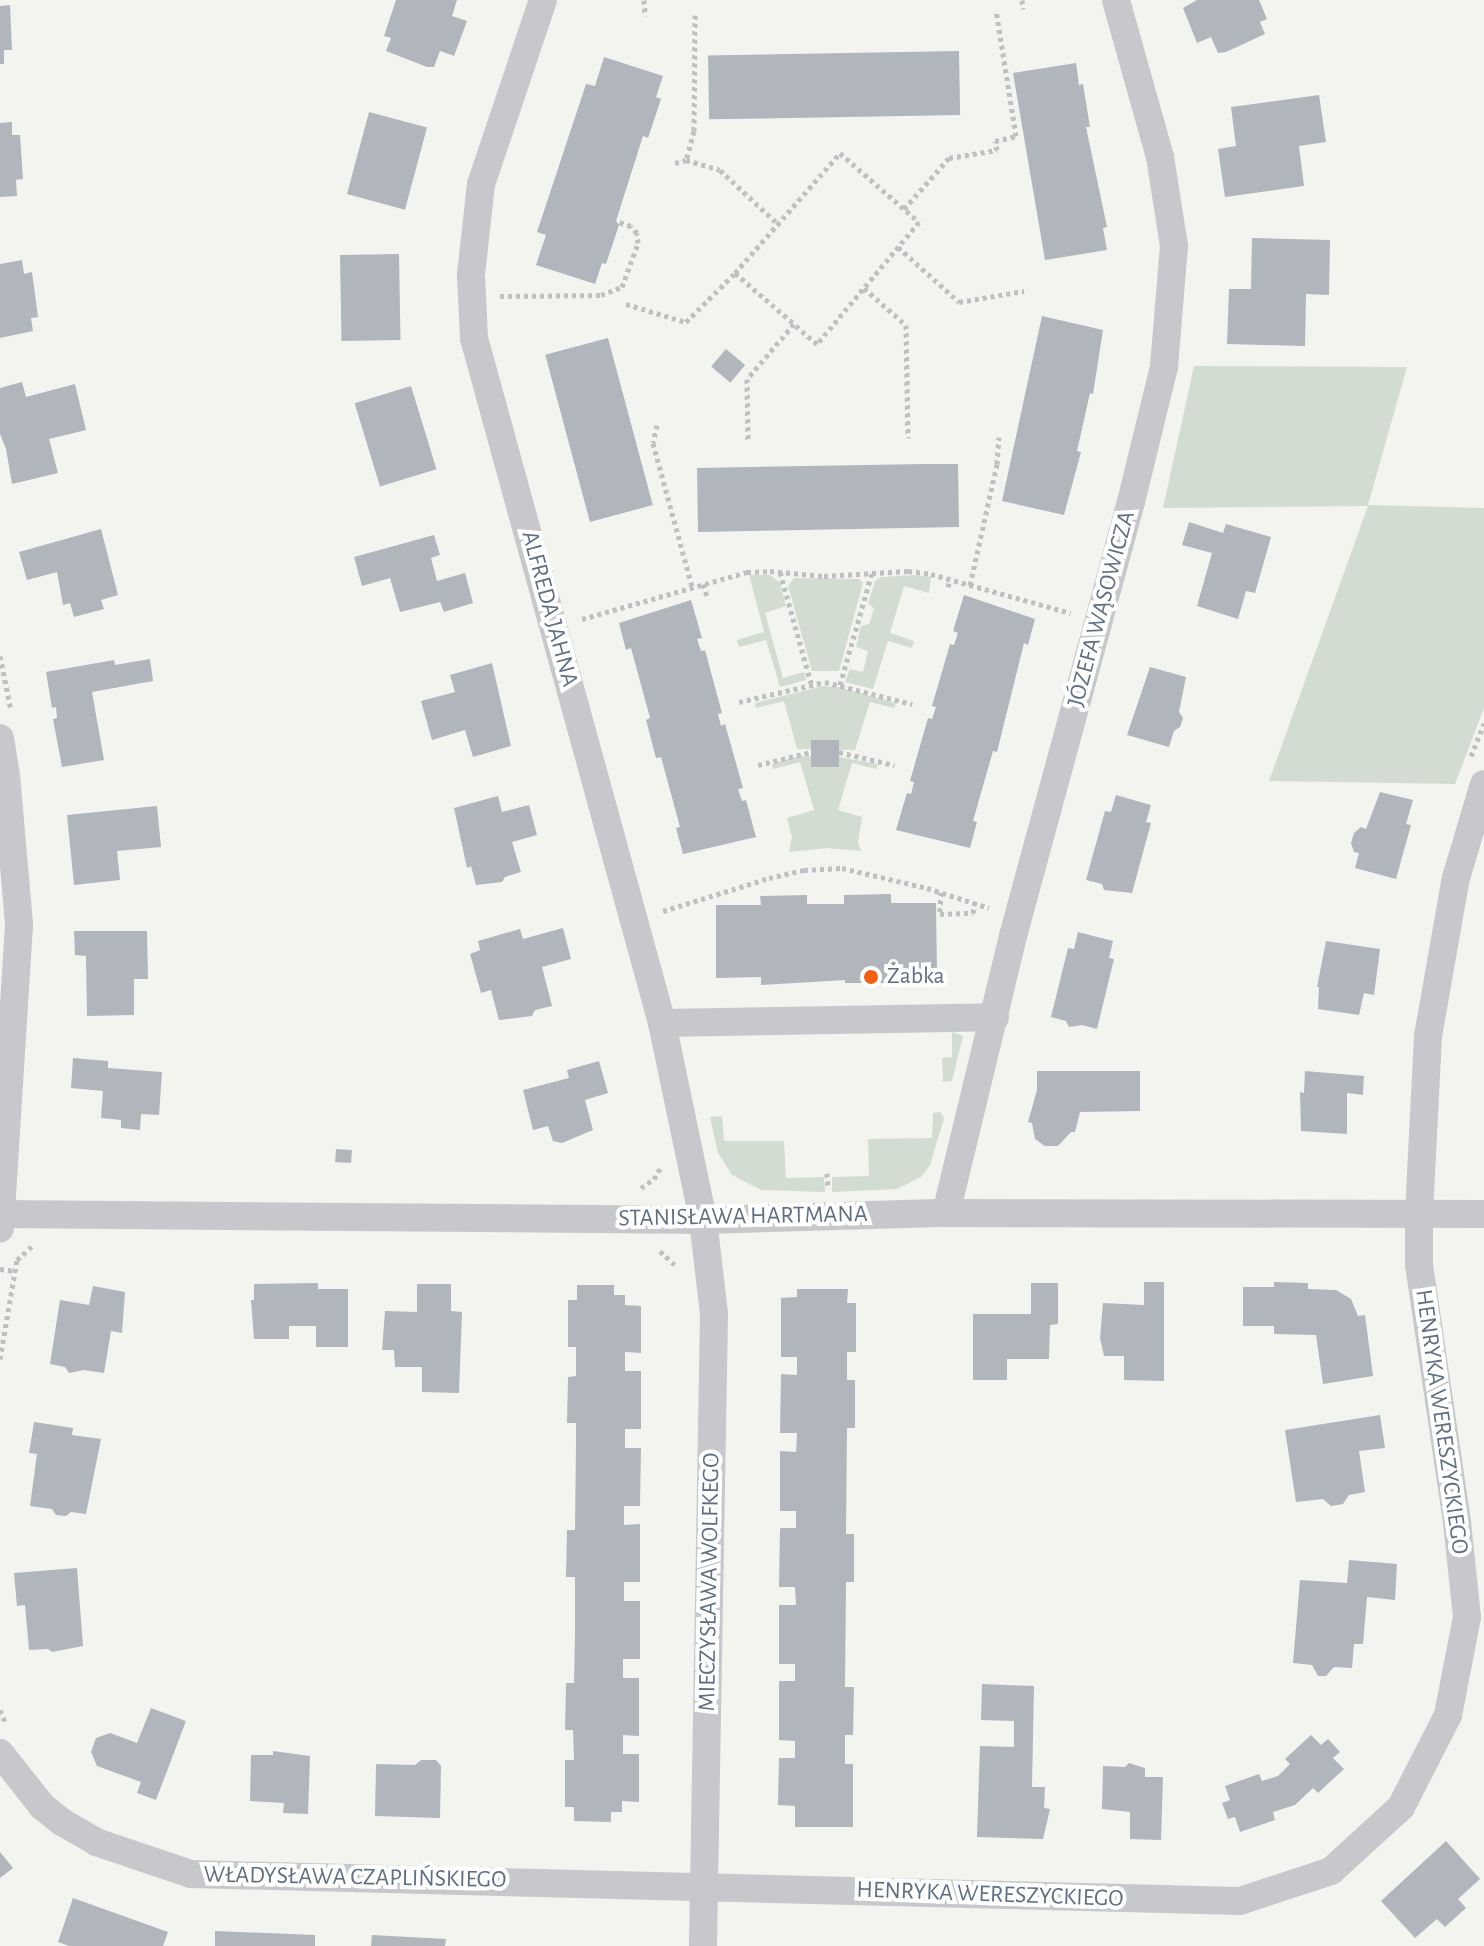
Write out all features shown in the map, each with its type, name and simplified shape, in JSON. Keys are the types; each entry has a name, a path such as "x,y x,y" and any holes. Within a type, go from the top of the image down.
{"street":[{"name":"ALFREDA JAHNA","path":"543,0 481,184 471,275 474,338 662,1023 703,1220"},
{"name":"JÓZEFA WĄSOWICZA","path":"946,1213 1164,367 1174,246 1160,157 1116,0"},
{"path":"1,1221 19,925 6,728"},
{"name":"HENRYKA WERESZYCKIEGO","path":"704,1886 1240,1901 1331,1871 1401,1807 1448,1715 1467,1617 1457,1522 1419,1265 1419,1214 1428,1036 1456,878 1484,784"},
{"path":"662,1023 995,1017"},
{"name":"STANISŁAWA HARTMANA","path":"1,1221 703,1220 946,1213 1484,1214"},
{"name":"MIECZYSŁAWA WOLFKEGO","path":"703,1220 714,1314 703,1946"},
{"name":"WŁADYSŁAWA CZAPLIŃSKIEGO","path":"6,1744 42,1806 62,1822 96,1842 191,1874 704,1886"}],"path":[{"path":"644,0 645,16"},
{"path":"1022,0 1023,9"},
{"path":"904,209 949,158 993,154 997,150 995,141 1016,136 996,10"},
{"path":"686,160 694,131 695,15"},
{"path":"626,304 686,322 735,273 840,153 919,222 817,344 735,273"},
{"path":"675,163 686,160 720,170 778,224"},
{"path":"489,290 495,297 613,293 626,281 638,243 637,233 631,226 616,221"},
{"path":"898,247 959,302 1024,291"},
{"path":"864,288 906,325 908,438"},
{"path":"748,441 747,379 794,324"},
{"path":"657,425 653,443 692,587"},
{"path":"970,585 997,464 999,437"},
{"path":"569,622 747,572 824,576 908,571 950,579 1079,616"},
{"path":"780,572 811,683"},
{"path":"840,685 872,573"},
{"path":"948,587 950,579"},
{"path":"703,584 708,599"},
{"path":"0,656 6,728"},
{"path":"739,702 811,683 840,685 912,704"},
{"path":"758,765 811,752"},
{"path":"839,752 894,765"},
{"path":"660,913 804,870 842,868 975,902 988,907 996,916"},
{"path":"941,892 940,914 973,913 975,902"},
{"path":"0,1359 17,1260 36,1243"},
{"path":"649,1244 665,1255 678,1273"},
{"path":"0,1269 14,1271"},
{"path":"0,1710 6,1744"}],"shaded area":[{"path":"1194,366 1407,367 1368,505 1484,508 1484,708 1455,784 1269,781 1368,506 1163,508"},
{"path":"749,575 770,575 780,583 786,606 765,613 783,678 804,672 806,680 780,687 766,640 739,647 737,640 764,632"},
{"path":"881,577 931,577 929,593 904,586 890,633 914,641 912,648 888,641 873,689 845,682 850,669 863,672 868,651 856,647 861,626 869,624 874,608 868,604 875,581"},
{"path":"794,578 859,579 863,583 839,671 812,671 788,586"},
{"path":"823,686 838,687 896,703 894,708 870,702 855,750 797,749 784,701 756,708 755,703"},
{"path":"799,756 811,756 812,767 838,766 839,757 878,764 876,769 852,763 838,810 862,817 858,842 861,851 827,848 789,852 792,837 787,818 814,810 800,762 773,769 772,764"},
{"path":"952,1032 963,1036 952,1081 943,1082 942,1058 952,1057"},
{"path":"940,1112 944,1118 930,1165 921,1177 897,1189 832,1192 832,1177 869,1176 868,1139 932,1138 933,1113"},
{"path":"722,1116 724,1141 784,1141 786,1178 824,1177 825,1192 761,1190 732,1175 718,1153 710,1117"}],"building":[{"path":"396,0 457,0 452,16 467,21 454,56 440,51 434,67 427,67 386,51 391,38 384,36"},
{"path":"1197,0 1259,0 1267,19 1260,22 1265,34 1226,52 1218,53 1211,37 1197,43 1183,8"},
{"path":"10,5 12,50 4,50 4,64 0,64 0,6"},
{"path":"959,51 960,115 709,119 708,55"},
{"path":"604,57 663,76 656,97 661,99 648,138 643,136 616,221 619,225 606,264 602,263 595,284 536,265 546,235 537,232 586,84 595,86"},
{"path":"1076,63 1079,85 1083,84 1090,127 1086,127 1107,227 1103,228 1107,250 1045,260 1013,73"},
{"path":"1319,95 1326,142 1299,146 1304,186 1225,197 1218,149 1236,146 1231,107"},
{"path":"369,112 427,128 405,210 347,194"},
{"path":"12,122 12,135 20,135 23,179 16,180 17,196 0,197 0,123"},
{"path":"1252,238 1330,240 1329,295 1306,294 1305,346 1227,344 1229,289 1251,289"},
{"path":"399,254 401,340 342,341 340,255"},
{"path":"22,260 24,274 32,272 38,317 31,318 33,331 0,338 0,264"},
{"path":"1042,316 1103,330 1093,394 1090,393 1077,451 1081,452 1064,515 1002,501"},
{"path":"608,338 653,505 590,522 545,355"},
{"path":"726,349 745,365 730,383 711,367"},
{"path":"22,382 26,397 75,384 86,430 49,439 58,473 12,484 0,434 0,388"},
{"path":"411,386 436,469 380,486 355,403"},
{"path":"958,464 959,527 698,532 697,468"},
{"path":"1189,522 1223,533 1226,524 1271,537 1255,593 1246,591 1238,619 1197,606 1212,553 1182,545"},
{"path":"101,529 118,595 101,600 104,609 74,617 70,603 63,605 57,572 27,580 19,552"},
{"path":"434,535 440,555 431,558 437,581 465,573 473,603 444,612 440,602 400,612 390,578 362,586 354,557"},
{"path":"964,595 1035,619 1028,645 1024,643 997,752 993,751 973,821 977,822 970,848 896,830 907,793 911,794 914,782 910,781 928,718 932,719 936,707 932,706 950,644 954,645 958,633 953,631"},
{"path":"691,600 702,638 697,639 701,651 705,650 722,713 718,714 721,726 725,724 743,788 738,789 742,801 746,800 756,837 683,854 676,828 680,827 661,757 656,758 646,720 650,718 631,648 626,650 619,623"},
{"path":"150,659 153,681 92,692 104,760 62,767 53,719 57,718 56,707 52,708 46,672 114,660 115,665"},
{"path":"492,663 511,746 473,757 465,730 432,740 421,701 455,692 450,675"},
{"path":"1150,667 1186,677 1179,712 1183,718 1180,727 1174,731 1169,747 1127,735"},
{"path":"811,740 839,740 839,767 811,767"},
{"path":"1380,792 1413,800 1406,824 1411,825 1396,879 1355,868 1359,853 1354,852 1351,843 1354,833 1361,827 1366,829"},
{"path":"1116,795 1151,805 1146,822 1151,823 1132,893 1104,890 1102,884 1086,880 1105,811 1111,812"},
{"path":"498,796 502,812 529,805 537,835 512,842 521,872 505,877 502,882 476,885 471,866 467,868 454,808"},
{"path":"157,806 161,847 117,851 120,880 74,885 67,815"},
{"path":"891,894 891,903 936,903 937,975 892,976 892,983 845,983 845,980 761,985 761,977 716,978 716,905 761,905 760,896 807,895 807,904 844,904 844,895"},
{"path":"563,928 571,959 542,967 552,1006 535,1010 532,1016 499,1020 491,990 481,993 470,954 480,950 478,941 520,929 523,939"},
{"path":"74,931 147,931 148,979 134,979 134,1015 87,1016 86,956 75,955"},
{"path":"1078,932 1113,941 1109,958 1114,959 1097,1029 1082,1025 1069,1027 1066,1021 1051,1017 1068,948 1074,949"},
{"path":"1326,941 1380,949 1374,995 1364,993 1359,1015 1318,1009 1317,987"},
{"path":"73,1058 108,1061 108,1068 162,1072 159,1115 141,1114 140,1130 121,1128 121,1120 101,1118 103,1091 71,1088"},
{"path":"599,1061 608,1093 585,1100 593,1130 562,1143 553,1141 548,1126 533,1130 523,1090 569,1078 567,1070"},
{"path":"1037,1071 1140,1071 1140,1111 1080,1112 1075,1132 1071,1132 1058,1146 1045,1146 1035,1139 1032,1123 1028,1122 1037,1090"},
{"path":"1305,1071 1364,1076 1363,1095 1347,1093 1347,1134 1301,1131 1300,1092 1304,1093"},
{"path":"336,1149 352,1150 351,1163 335,1162"},
{"path":"1144,1282 1164,1282 1164,1381 1124,1380 1124,1356 1104,1356 1100,1338 1103,1303 1144,1305"},
{"path":"1274,1282 1308,1283 1308,1289 1336,1290 1351,1299 1358,1316 1365,1315 1373,1376 1323,1384 1316,1335 1274,1334 1274,1326 1243,1326 1243,1287 1274,1287"},
{"path":"318,1283 318,1289 348,1289 348,1347 316,1347 316,1326 289,1326 289,1339 254,1339 251,1300 254,1300 254,1284"},
{"path":"1031,1283 1058,1283 1058,1324 1050,1325 1049,1359 1007,1359 1007,1380 973,1380 973,1314 1031,1314"},
{"path":"417,1284 451,1284 451,1311 462,1312 459,1393 422,1392 422,1367 395,1367 394,1350 382,1350 385,1311 417,1312"},
{"path":"577,1285 614,1285 614,1295 625,1295 625,1305 641,1306 641,1353 625,1352 625,1371 641,1371 641,1429 625,1429 625,1448 641,1448 640,1506 624,1506 624,1525 640,1524 640,1582 624,1582 624,1601 640,1601 640,1659 623,1659 623,1678 639,1678 639,1736 623,1735 623,1754 639,1754 639,1802 622,1801 622,1812 611,1812 611,1822 574,1821 574,1807 565,1807 565,1760 574,1760 573,1730 565,1730 566,1683 574,1683 575,1633 575,1577 566,1577 567,1530 575,1530 576,1441 576,1423 567,1423 568,1377 576,1376 576,1347 568,1347 568,1300 577,1300"},
{"path":"93,1286 125,1292 122,1333 111,1331 104,1373 84,1370 69,1373 65,1367 50,1364 60,1300 89,1305"},
{"path":"797,1289 848,1289 847,1303 856,1303 856,1352 847,1352 847,1380 855,1380 855,1428 847,1428 846,1534 854,1534 854,1582 846,1582 845,1687 854,1687 853,1735 845,1735 845,1764 853,1764 853,1827 795,1827 795,1806 778,1805 779,1758 795,1758 795,1741 779,1740 779,1681 795,1681 795,1664 779,1664 779,1605 796,1605 795,1587 779,1587 780,1528 796,1528 796,1511 780,1511 780,1451 796,1452 797,1433 780,1433 781,1374 797,1375 797,1357 781,1357 781,1298 797,1297"},
{"path":"1380,1415 1385,1448 1359,1451 1365,1492 1349,1495 1343,1504 1331,1506 1323,1499 1296,1502 1285,1430"},
{"path":"34,1422 73,1428 72,1435 101,1439 86,1514 71,1512 66,1516 56,1515 52,1509 30,1506 37,1454 29,1453"},
{"path":"1349,1560 1397,1564 1395,1600 1367,1597 1363,1644 1354,1644 1352,1668 1334,1667 1326,1676 1318,1676 1312,1665 1293,1663 1300,1580 1347,1583"},
{"path":"77,1568 83,1646 52,1652 48,1649 29,1650 25,1605 17,1606 14,1573"},
{"path":"982,1684 1034,1686 1032,1787 1045,1787 1044,1808 1050,1809 1043,1839 977,1837 980,1746 1014,1747 1014,1721 981,1720"},
{"path":"151,1708 186,1721 156,1800 137,1793 141,1782 97,1766 91,1752 96,1738 110,1733 137,1743"},
{"path":"1311,1735 1321,1745 1328,1739 1340,1752 1333,1758 1344,1769 1318,1793 1313,1788 1295,1805 1273,1812 1275,1820 1240,1832 1235,1817 1228,1819 1222,1803 1230,1800 1225,1786 1259,1774 1262,1781 1278,1776 1290,1764 1285,1759"},
{"path":"273,1751 310,1756 308,1814 283,1813 284,1803 250,1801 251,1755 273,1755"},
{"path":"421,1760 436,1760 441,1766 440,1818 375,1816 376,1764 415,1765"},
{"path":"1129,1763 1145,1768 1145,1777 1163,1777 1161,1840 1130,1839 1130,1812 1102,1809 1103,1766 1125,1767"},
{"path":"1446,1841 1480,1879 1458,1899 1466,1908 1445,1927 1437,1919 1415,1938 1381,1901"},
{"path":"0,1852 13,1868 0,1878"},
{"path":"73,1898 168,1932 163,1946 69,1946 58,1942"},
{"path":"215,1931 315,1935 315,1946 215,1946"},
{"path":"372,1935 446,1939 445,1946 371,1946"}],"place":[{"name":"Żabka","path":"871,977"}]}
